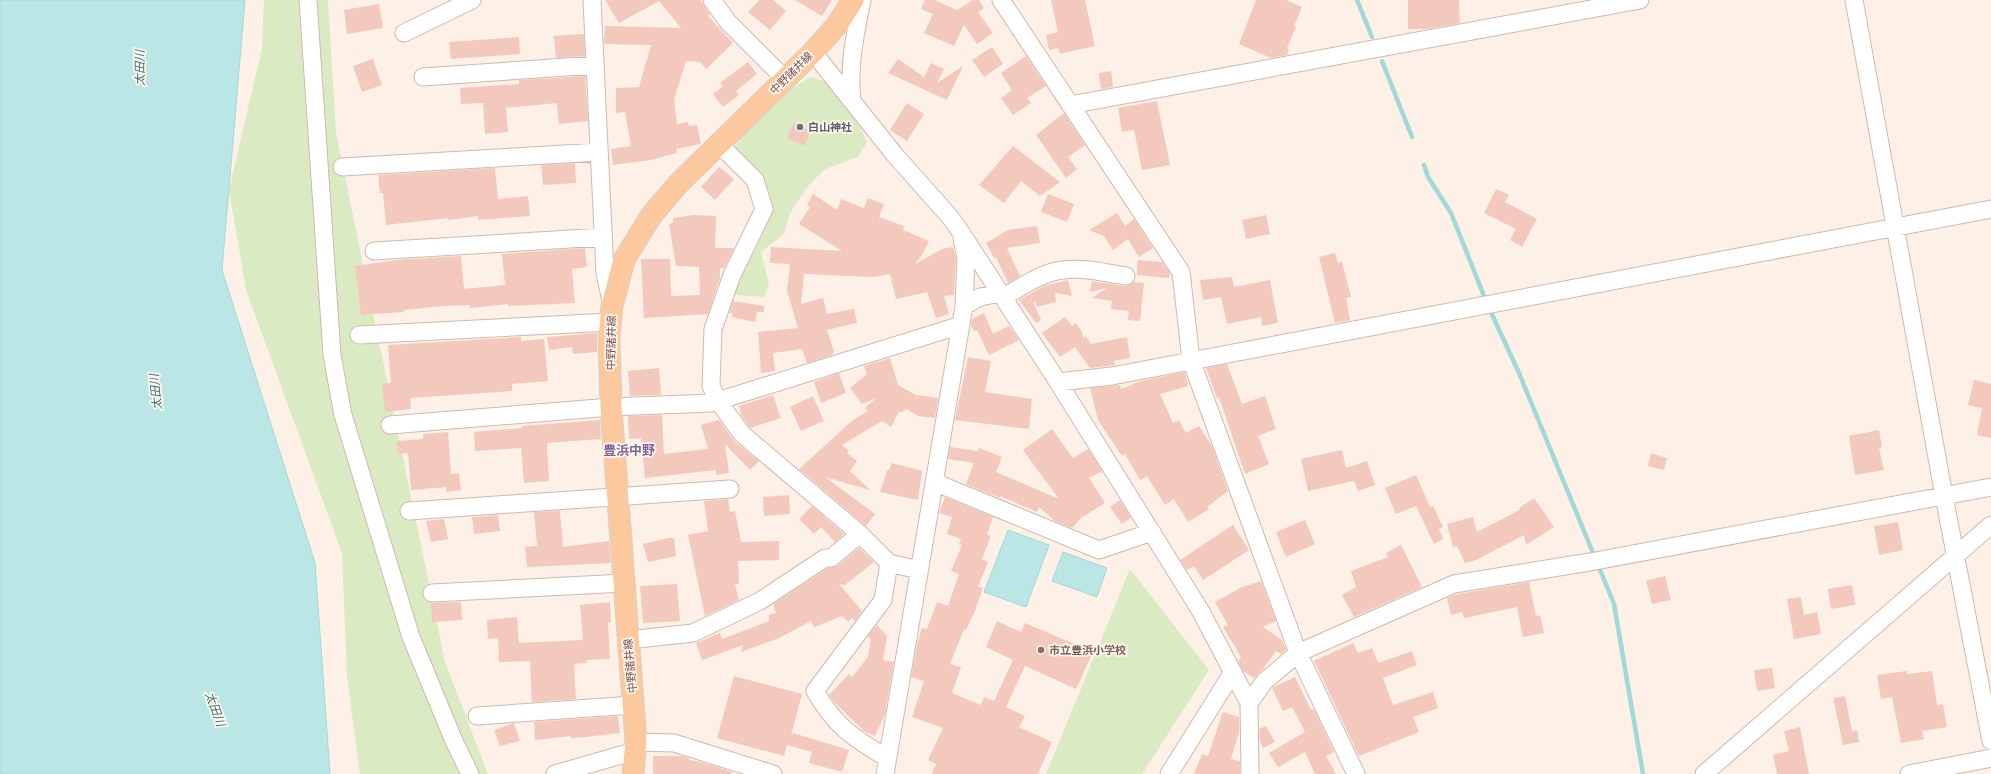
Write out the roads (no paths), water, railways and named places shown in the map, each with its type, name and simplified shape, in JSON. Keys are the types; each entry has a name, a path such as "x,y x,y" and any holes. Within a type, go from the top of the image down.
{"main road":[{"name":"中野諸井線","path":"633,774 636,746 611,408 609,338 611,314 624,260 651,216 678,184 813,52 837,25 853,0"}],"street":[{"path":"308,0 332,354 343,416 411,637 454,741 470,774"},
{"path":"404,33 472,0"},
{"path":"359,335 611,314 605,273 592,0"},
{"path":"712,0 728,22 785,79"},
{"path":"852,101 850,79 851,55 862,0"},
{"path":"1001,0 1182,272 1191,360 1298,653 1356,774"},
{"path":"1070,105 1640,0"},
{"path":"1854,0 1944,496 1957,556 1991,741"},
{"path":"813,52 894,154 950,217 960,231 1058,382 1200,610 1249,703 1250,774"},
{"path":"423,77 595,66"},
{"path":"719,144 755,180 764,209 732,275 713,329 711,386 718,401 742,434 860,534 889,563 919,570"},
{"path":"342,167 599,152"},
{"path":"1058,382 1112,376 1991,209"},
{"path":"886,766 964,306 966,258 960,231"},
{"path":"374,251 603,237"},
{"path":"964,306 980,297 1002,295 1047,274 1062,270 1077,269 1126,276"},
{"path":"390,425 718,401 961,325"},
{"path":"934,482 1099,550 1152,532"},
{"path":"1249,703 1264,682 1298,653 1454,584 1590,562 1991,487"},
{"path":"409,512 730,490"},
{"path":"1704,774 1991,525"},
{"path":"628,640 693,633 760,601 826,558 832,558 860,534"},
{"path":"886,766 854,739 827,712 815,691 883,600 889,563"},
{"path":"432,593 624,583"},
{"path":"1169,774 1233,672"},
{"path":"476,716 633,705"},
{"path":"554,774 636,746 674,742 731,767 773,774"},
{"path":"1909,774 1991,758"}],"water":[{"name":"太田川","path":"0,0 245,0 222,270 315,563 330,774 0,774"},
{"path":"1008,530 1049,545 1026,607 984,592"},
{"path":"1063,552 1107,568 1097,597 1052,581"}],"waterway":[{"path":"1357,0 1372,37"},
{"path":"1382,61 1412,137"},
{"path":"1424,165 1428,177 1451,213 1486,301"},
{"path":"1489,308 1519,373 1614,604 1643,774"}],"place":[{"name":"白山神社","path":"800,127"},
{"name":"市立豊浜小学校","path":"1041,650"}],"district":[{"name":"豊浜中野","path":"629,450"}]}
